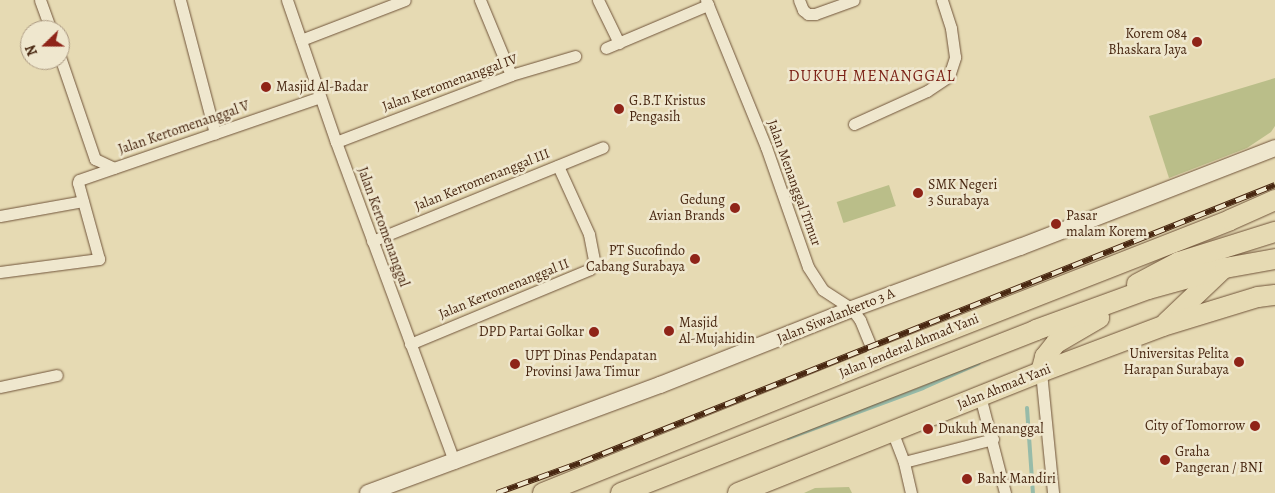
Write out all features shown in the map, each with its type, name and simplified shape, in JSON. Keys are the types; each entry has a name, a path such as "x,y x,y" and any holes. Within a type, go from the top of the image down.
{"highway":[{"name":"Jalan Jenderal Ahmad Yani","path":"542,493 1230,220 1275,200"},
{"path":"1230,220 1275,207"},
{"path":"1118,300 1135,286 1172,265 1275,232"},
{"path":"621,493 638,489 1148,288 1225,268 1275,259"},
{"path":"1163,326 1225,268"},
{"path":"1041,372 1045,357 1056,343 1148,288"},
{"name":"Jalan Ahmad Yani","path":"738,493 1041,372 1163,326 1258,297 1275,295"}],"main road":[{"name":"Jalan Siwalankerto 3 A","path":"368,493 455,463 1275,148"}],"street":[{"path":"40,0 47,20"},
{"path":"180,0 215,133"},
{"name":"Jalan Kertomenanggal","path":"287,0 336,142 455,463"},
{"path":"302,40 405,0"},
{"path":"480,0 512,75"},
{"path":"598,0 618,44"},
{"path":"799,0 803,10 808,14 815,14 854,0"},
{"path":"854,124 927,91 949,76 955,57 951,28 942,0"},
{"path":"606,48 707,2"},
{"name":"Jalan Menanggal Timur","path":"707,2 766,147 808,267 823,290 852,309 860,320 876,359"},
{"name":"Jalan Kertomenanggal IV","path":"336,142 512,75 575,56"},
{"name":"Jalan Kertomenanggal V","path":"65,70 95,158 114,168"},
{"name":"Jalan Kertomenanggal V","path":"83,201 78,183 80,180 320,97"},
{"name":"Jalan Kertomenanggal III","path":"372,241 603,147"},
{"name":"Jalan Kertomenanggal II","path":"410,344 590,269 594,260 589,234 558,166"},
{"path":"0,216 83,201 99,259 0,272"},
{"path":"1041,372 1053,493"},
{"path":"0,387 57,376"},
{"path":"980,396 1006,493"},
{"path":"892,431 904,462 911,493"},
{"path":"904,462 993,439"}],"green space":[{"path":"1275,78 1275,126 1271,132 1247,148 1169,178 1149,116"},
{"path":"889,185 896,206 843,223 837,202"},
{"path":"849,487 852,493 804,493 815,488"}],"waterway":[{"path":"788,438 923,388 979,363"},
{"path":"1027,408 1033,493"}],"railway":[{"path":"497,493 582,462 1275,185"}],"place":[{"name":"Korem 084 Bhaskara Jaya","path":"1197,42"},
{"name":"Masjid Al-Badar","path":"266,87"},
{"name":"G.B.T Kristus Pengasih","path":"619,109"},
{"name":"SMK Negeri 3 Surabaya","path":"918,193"},
{"name":"Gedung Avian Brands","path":"735,208"},
{"name":"Pasar malam Korem","path":"1056,224"},
{"name":"PT Sucofindo Cabang Surabaya","path":"695,259"},
{"name":"Masjid Al-Mujahidin","path":"669,331"},
{"name":"DPD Partai Golkar","path":"594,332"},
{"name":"Universitas Pelita Harapan Surabaya","path":"1239,362"},
{"name":"UPT Dinas Pendapatan Provinsi Jawa Timur","path":"515,364"},
{"name":"City of Tomorrow","path":"1255,426"},
{"name":"Dukuh Menanggal","path":"928,429"},
{"name":"Graha Pangeran / BNI","path":"1165,460"},
{"name":"Bank Mandiri","path":"967,479"}],"district":[{"name":"DUKUH MENANGGAL","path":"872,76"}]}
